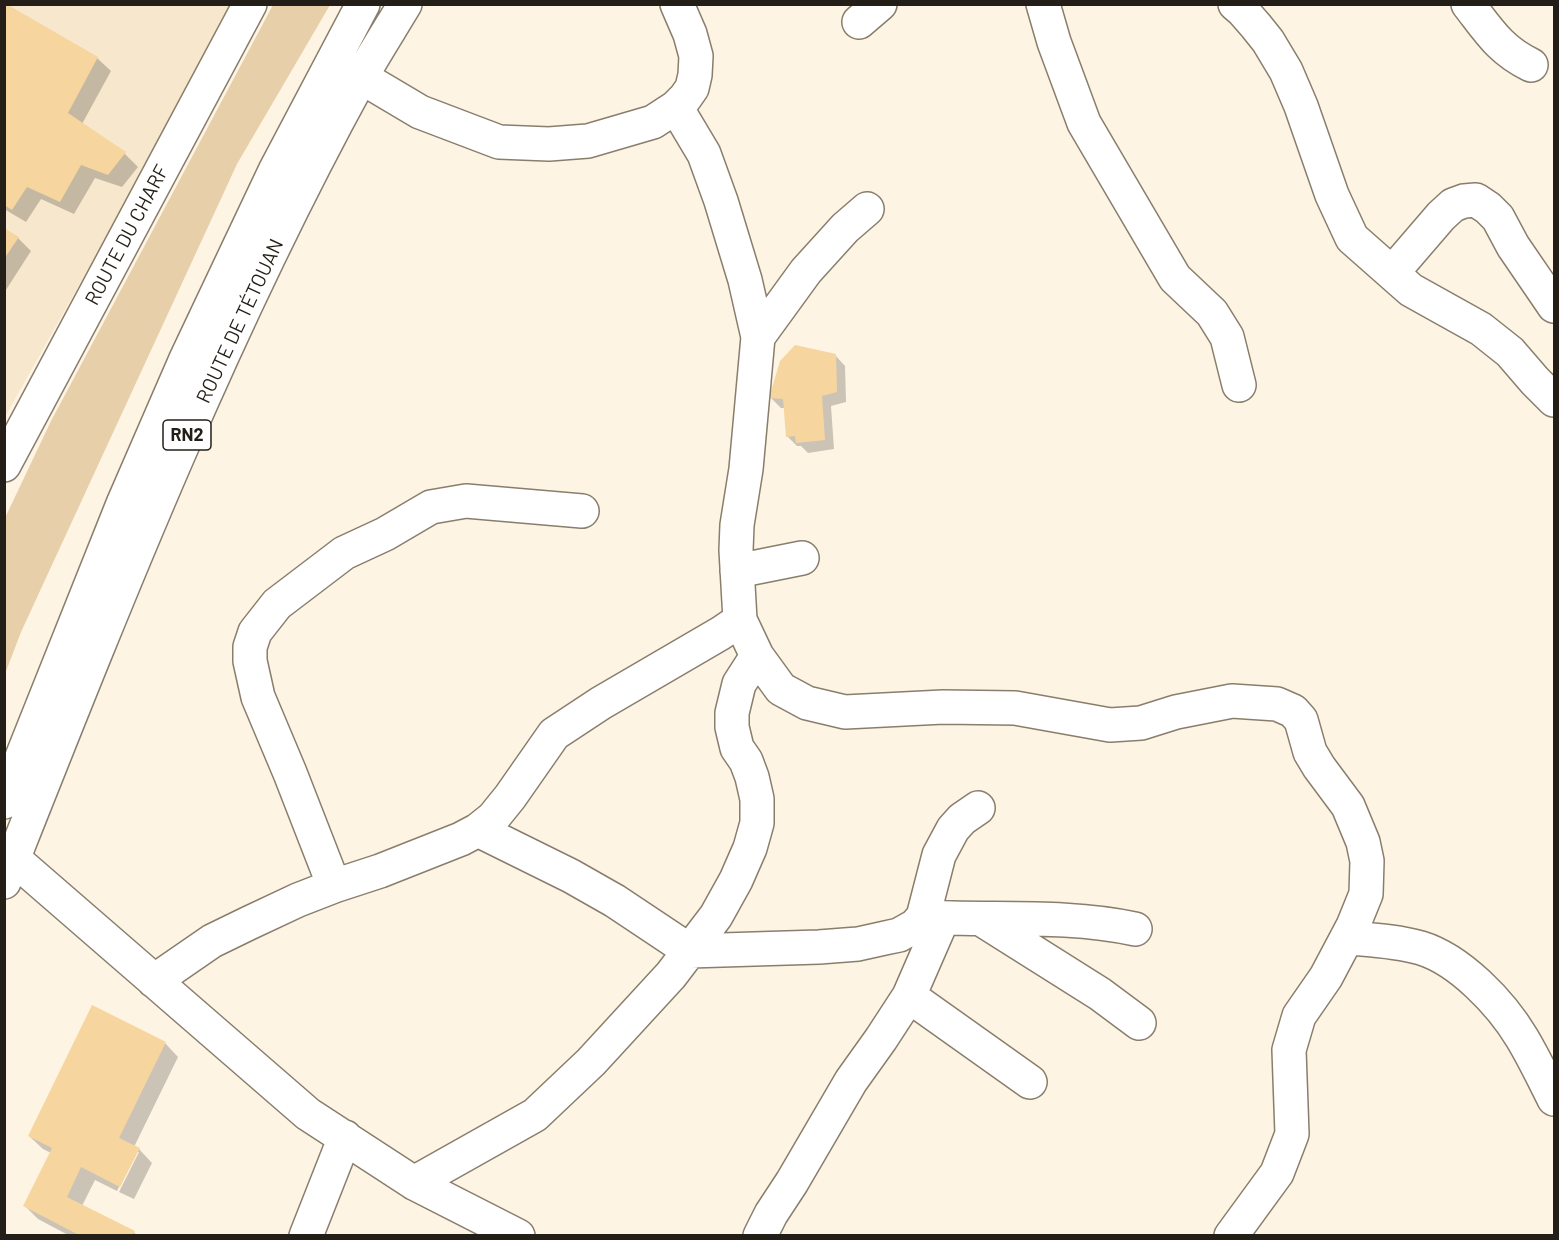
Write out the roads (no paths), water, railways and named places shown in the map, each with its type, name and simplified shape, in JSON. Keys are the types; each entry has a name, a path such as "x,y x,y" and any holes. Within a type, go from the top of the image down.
{"main road":[{"name":"ROUTE DU CHARF","path":"4,465 250,4"},
{"name":"ROUTE DE TÉTOUAN","path":"4,802 123,504 186,359 275,171 363,4"},
{"name":"ROUTE DE TÉTOUAN","path":"9,871 186,438 310,173 405,4"},
{"path":"362,77 420,112 499,142 549,144 588,141 653,122 676,107 692,88 696,56 690,34 677,4"},
{"path":"1043,4 1054,42 1084,123 1175,278 1212,313 1227,337 1239,385"},
{"path":"1235,4 1268,41 1286,71 1301,106 1332,195 1352,238 1412,290 1481,329 1510,352 1554,400"},
{"path":"1468,4 1506,51 1531,65"},
{"path":"676,107 704,154 721,201 746,280 758,337 746,469 737,525 740,620 757,656 781,689 807,703 845,712 943,707 1015,708 1110,725 1141,723 1176,712 1232,701 1276,704 1293,711 1301,720 1310,752 1348,806 1363,842 1367,861 1366,894 1348,938 1326,977 1299,1016 1289,1050 1292,1134 1277,1173 1231,1236"},
{"path":"1392,273 1452,205 1476,200 1498,218 1513,246 1554,306"},
{"path":"758,337 806,271 845,228 867,209"},
{"path":"333,886 258,697 249,661 250,647 255,632 277,604 344,553 385,534 431,507 466,501 582,511"},
{"path":"737,571 802,558"},
{"path":"154,981 212,941 298,900 380,871 478,830 493,818 510,797 554,734 601,703 740,620"},
{"path":"414,1183 535,1115 591,1062 671,975 716,915 750,848 757,823 752,777 746,761 737,748 732,727 732,713 739,684 757,656"},
{"path":"760,1236 851,1081 909,996 933,918 939,855 953,829 962,819 978,808"},
{"path":"478,830 571,876 615,901 690,951 858,944 899,934 933,918 1088,921 1136,929"},
{"path":"9,871 154,981 308,1114 414,1183 518,1236"},
{"path":"981,919 1100,994 1139,1023"},
{"path":"1348,938 1394,942 1423,948 1462,970 1504,1013 1522,1037 1550,1085"},
{"path":"909,996 1030,1082"},
{"path":"306,1236 345,1137"}]}
